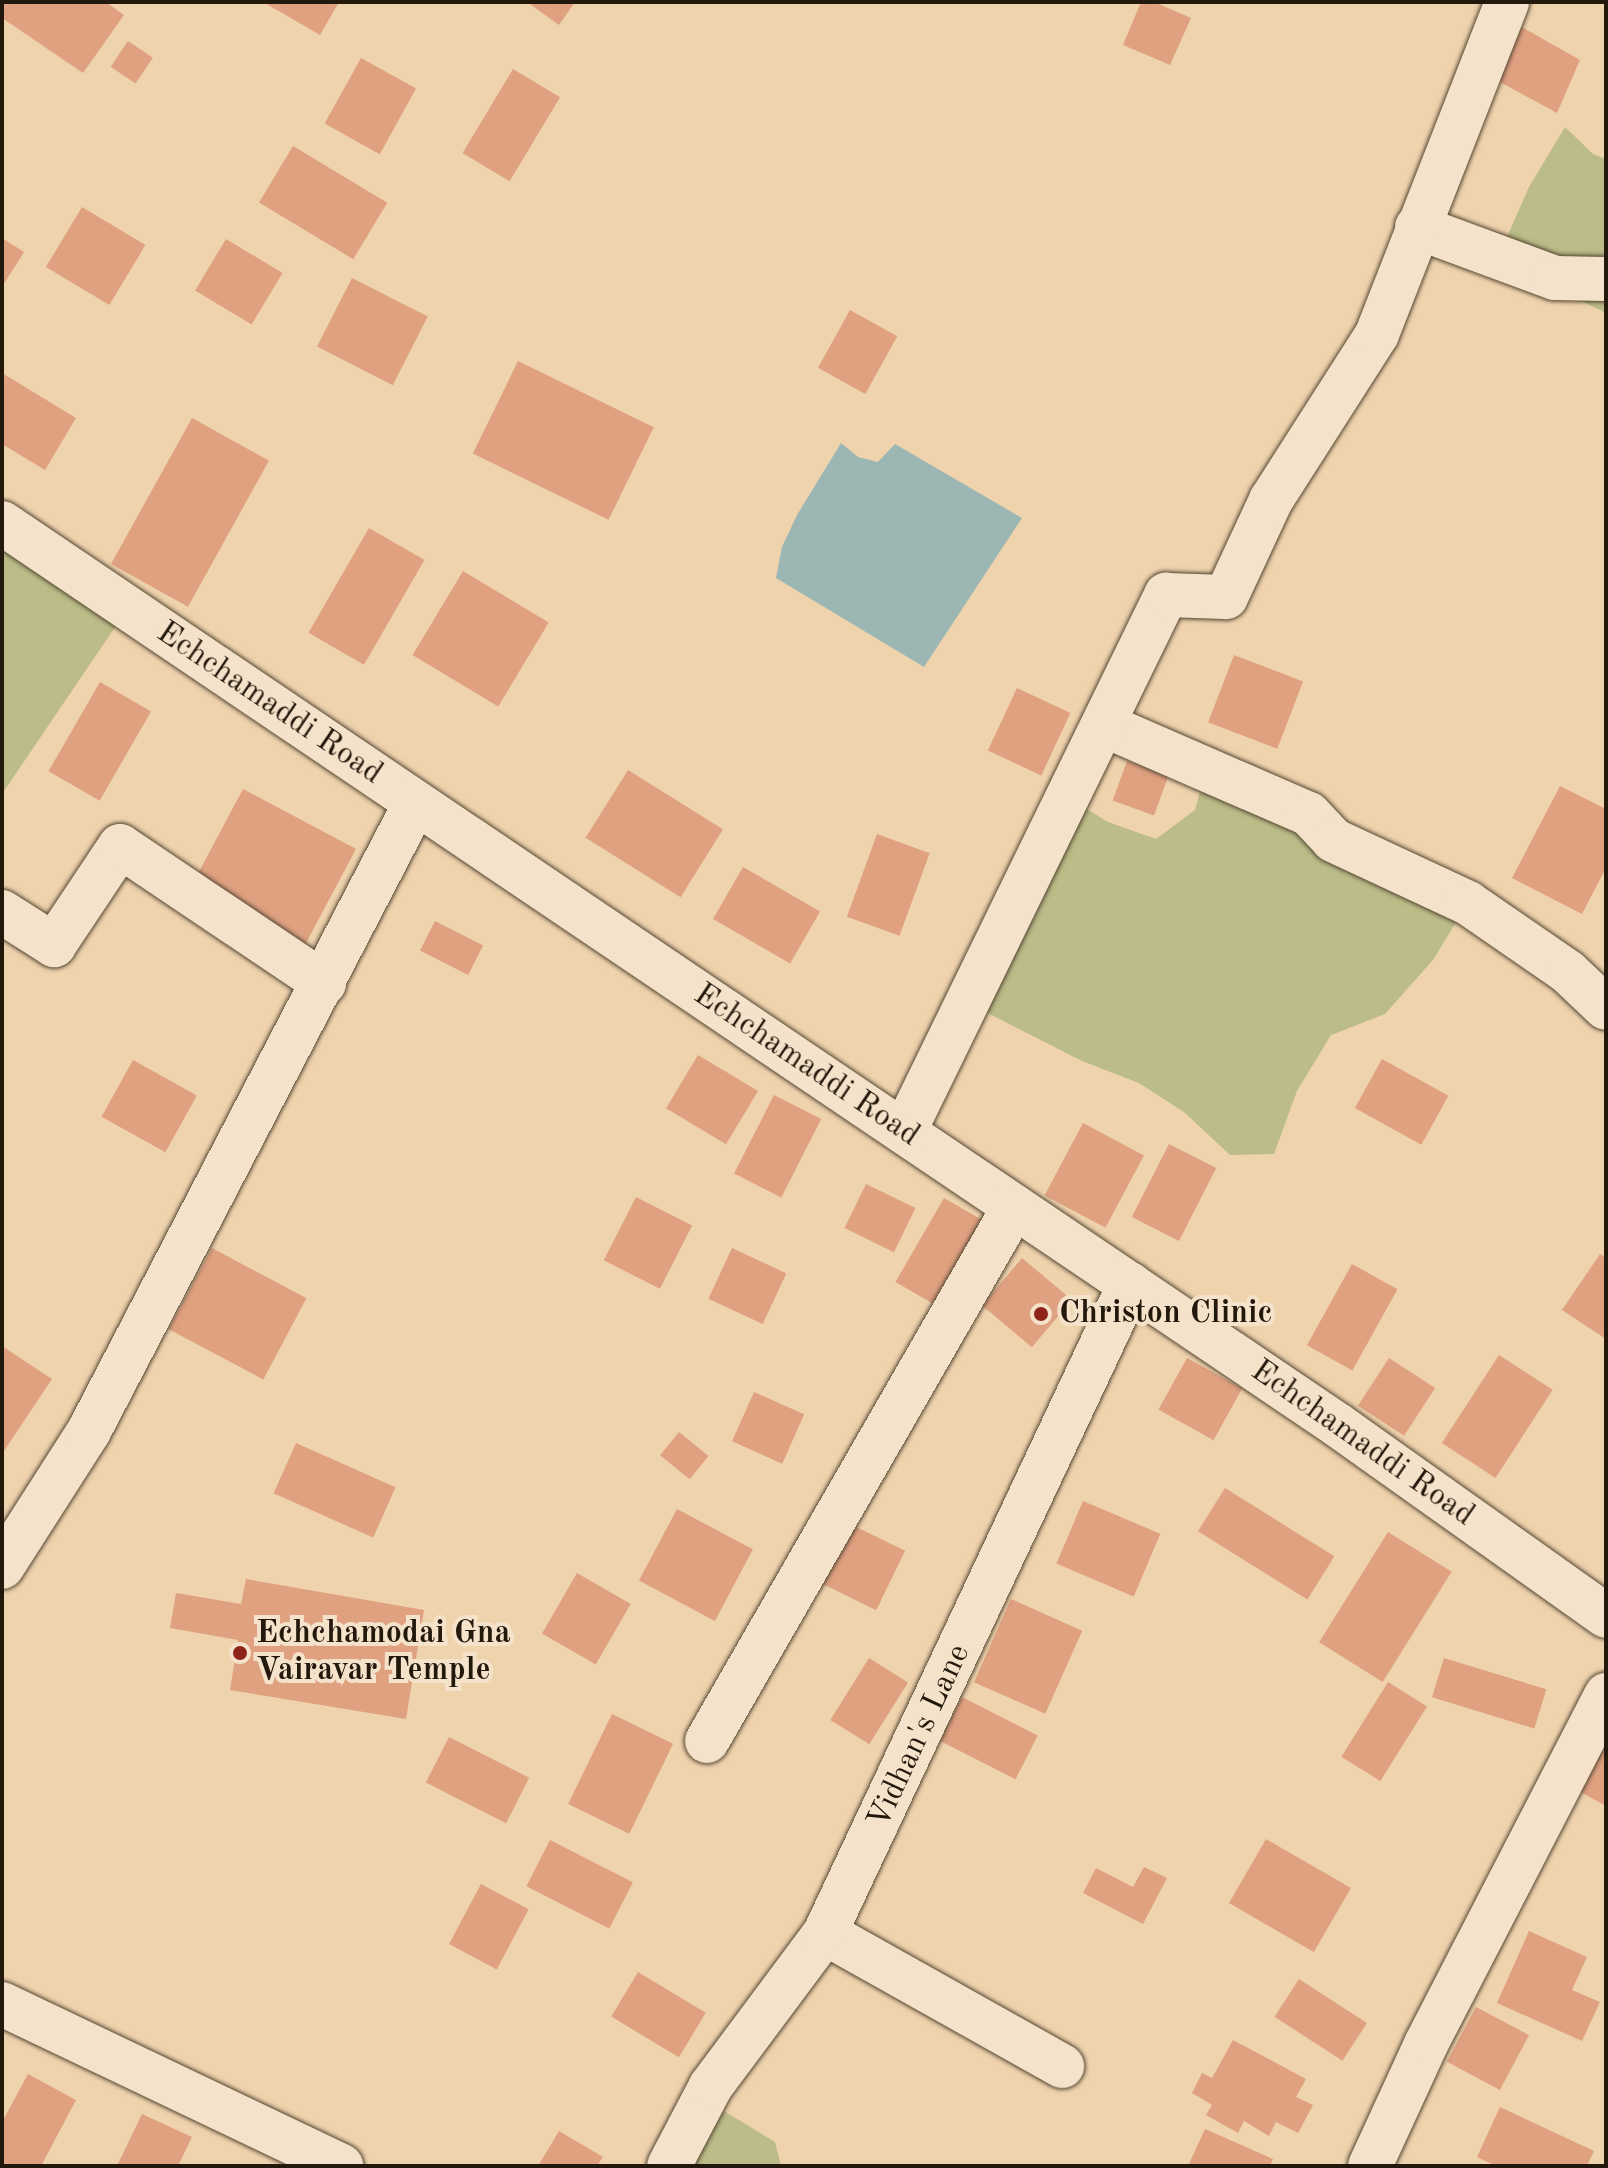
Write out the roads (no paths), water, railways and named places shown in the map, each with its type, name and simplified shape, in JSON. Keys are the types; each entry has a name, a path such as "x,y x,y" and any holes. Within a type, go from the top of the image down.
{"street":[{"path":"904,1132 1166,595 1226,597 1271,500 1377,334 1507,2"},
{"path":"1417,227 1555,278 1606,279"},
{"name":"Echchamaddi Road","path":"2,523 904,1132 1013,1209 1130,1284 1606,1616"},
{"path":"1104,725 1309,814 1333,840 1468,903 1568,972 1606,1008"},
{"path":"2,1567 89,1431 415,804"},
{"path":"2,912 54,945 120,846 324,983"},
{"path":"707,1741 1013,1209"},
{"name":"Vidhan's Lane","path":"669,2166 711,2086 825,1933 1130,1284"},
{"path":"1370,2166 1426,2044 1606,1695"},
{"path":"825,1933 1062,2066"},
{"path":"2,2003 341,2166"}],"water":[{"path":"841,443 858,457 878,462 895,444 1022,518 924,667 776,578 782,547 797,515"}],"place":[{"name":"Christon Clinic","path":"1041,1314"},
{"name":"Echchamodai Gna Vairavar Temple","path":"240,1653"}]}
